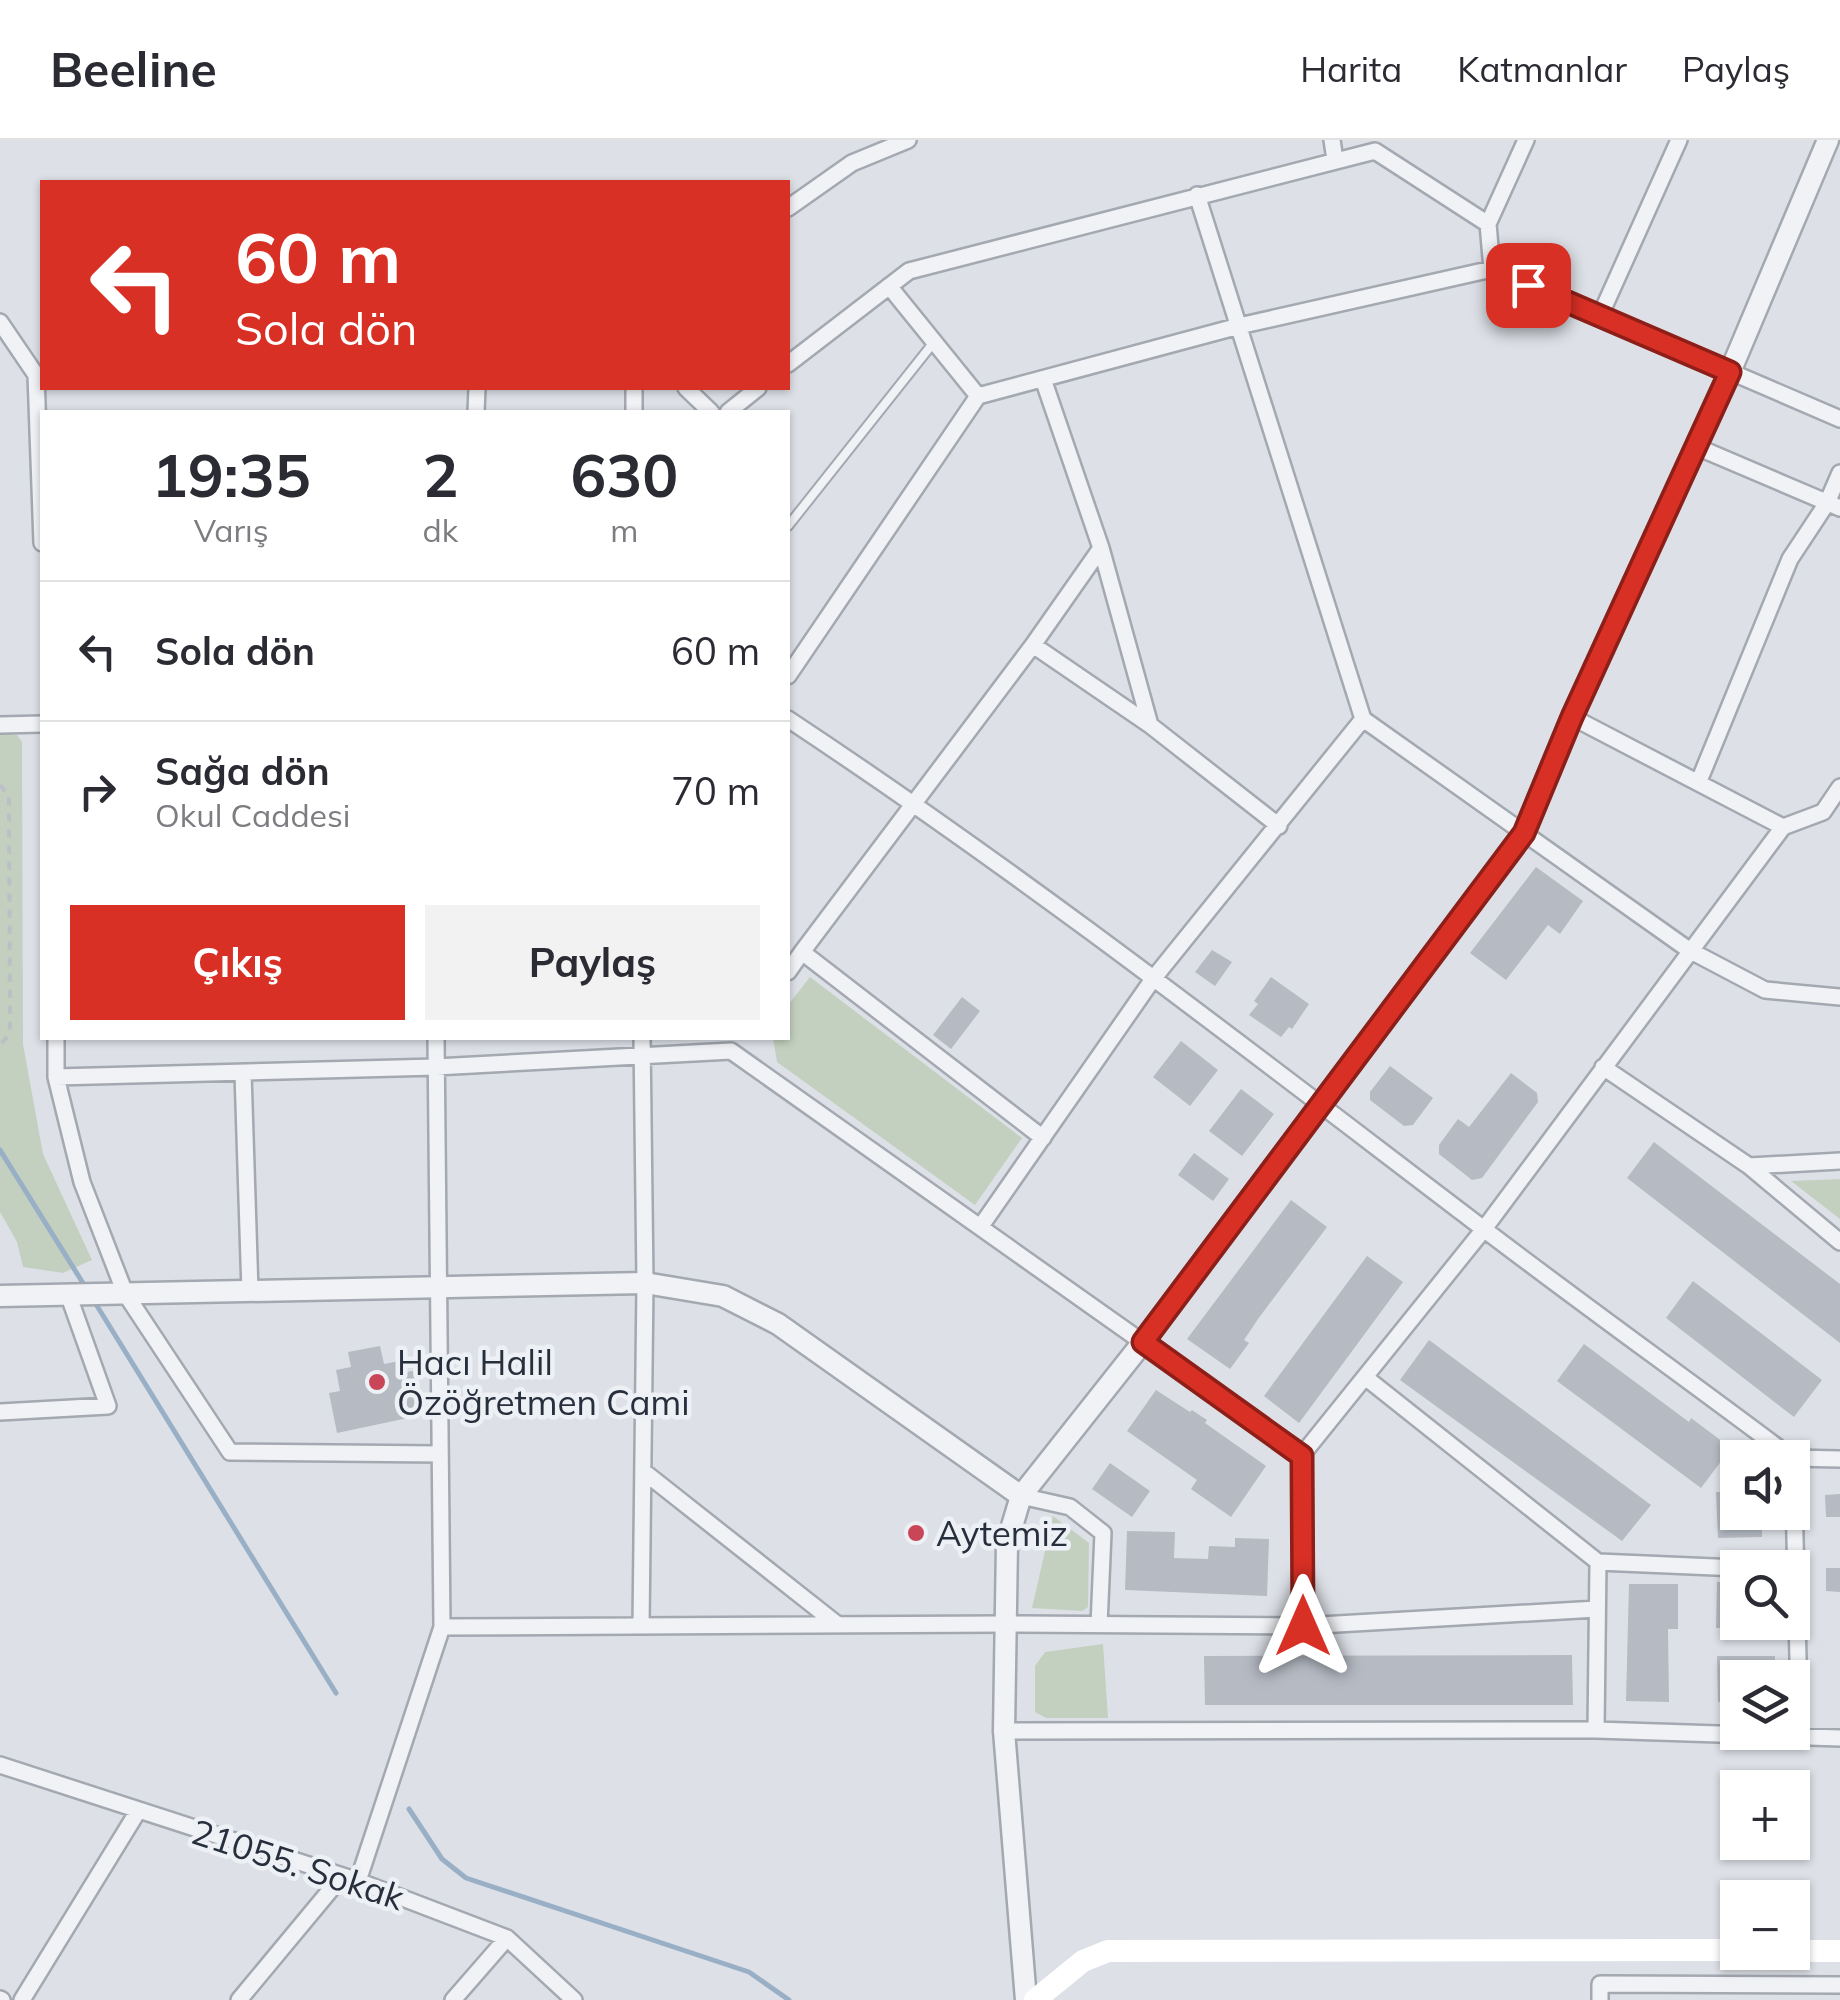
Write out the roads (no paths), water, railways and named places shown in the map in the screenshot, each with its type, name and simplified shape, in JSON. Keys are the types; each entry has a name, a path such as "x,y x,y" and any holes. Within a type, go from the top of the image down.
{"main road":[{"path":"1035,2000 1083,1962 1108,1951 1720,1950"},
{"path":"1810,1950 1840,1951"}],"street":[{"path":"790,207 852,163 908,140"},
{"path":"1332,140 1336,160"},
{"path":"1492,269 1488,224 1526,140"},
{"path":"1600,316 1679,140"},
{"path":"1026,2000 1004,1732 1007,1544 1020,1496 1143,1342 1524,833 1572,717 1730,372 1828,140"},
{"path":"790,362 908,271 1336,160 1377,145 1488,224"},
{"path":"1197,195 1364,720 1690,950 1765,990 1840,997"},
{"path":"790,671 978,396 1239,326 1492,269 1840,419"},
{"path":"889,286 978,396"},
{"path":"0,322 39,373 40,412"},
{"path":"1042,379 1101,548 1150,725"},
{"path":"688,390 710,410"},
{"path":"730,410 756,390"},
{"path":"1696,447 1834,505"},
{"path":"1699,781 1790,559 1834,505 1840,473"},
{"path":"790,969 1101,548"},
{"path":"1033,645 1150,725 1279,826"},
{"path":"1572,717 1783,827"},
{"path":"790,720 914,805 1153,979 1768,1440"},
{"path":"981,1226 1153,979 1364,720"},
{"path":"0,725 40,724"},
{"path":"1303,1626 1302,1456 1484,1229 1783,827 1823,812 1840,787"},
{"path":"802,952 1043,1138"},
{"path":"56,1040 56,1078 82,1182 117,1293 230,1452 440,1454"},
{"path":"358,1882 442,1627 436,1040"},
{"path":"641,1626 645,1283 642,1040"},
{"path":"56,1078 436,1068 642,1057 736,1044 1302,1456"},
{"path":"1603,1067 1748,1166 1840,1242"},
{"path":"243,1072 250,1292"},
{"path":"1748,1166 1840,1161"},
{"path":"0,1296 645,1283 723,1296 778,1324 1020,1496 1070,1507 1103,1534 1099,1625"},
{"path":"0,1412 108,1406 68,1294"},
{"path":"1365,1377 1598,1562 1720,1567"},
{"path":"1810,1458 1840,1459"},
{"path":"643,1472 838,1625"},
{"path":"1596,1730 1598,1562"},
{"path":"442,1627 1303,1626 1596,1608"},
{"path":"1004,1732 1596,1730 1720,1735"},
{"path":"1810,1739 1840,1738"},
{"name":"21055. Sokak","path":"0,1765 342,1876 507,1938 574,2000"},
{"path":"45,2000 25,1995 138,1811"},
{"path":"239,2000 342,1876"},
{"path":"453,2000 507,1938"},
{"path":"1600,1992 1805,1992 1840,1985"}],"lane":[{"path":"790,523 934,342"}],"waterway":[{"path":"0,1150 86,1288"},
{"path":"94,1301 336,1693"},
{"path":"409,1809 442,1859 466,1878 749,1972 789,2000"}],"place":[{"name":"Hacı Halil Özöğretmen Cami","path":"377,1382"},
{"name":"Aytemiz","path":"916,1533"}]}
